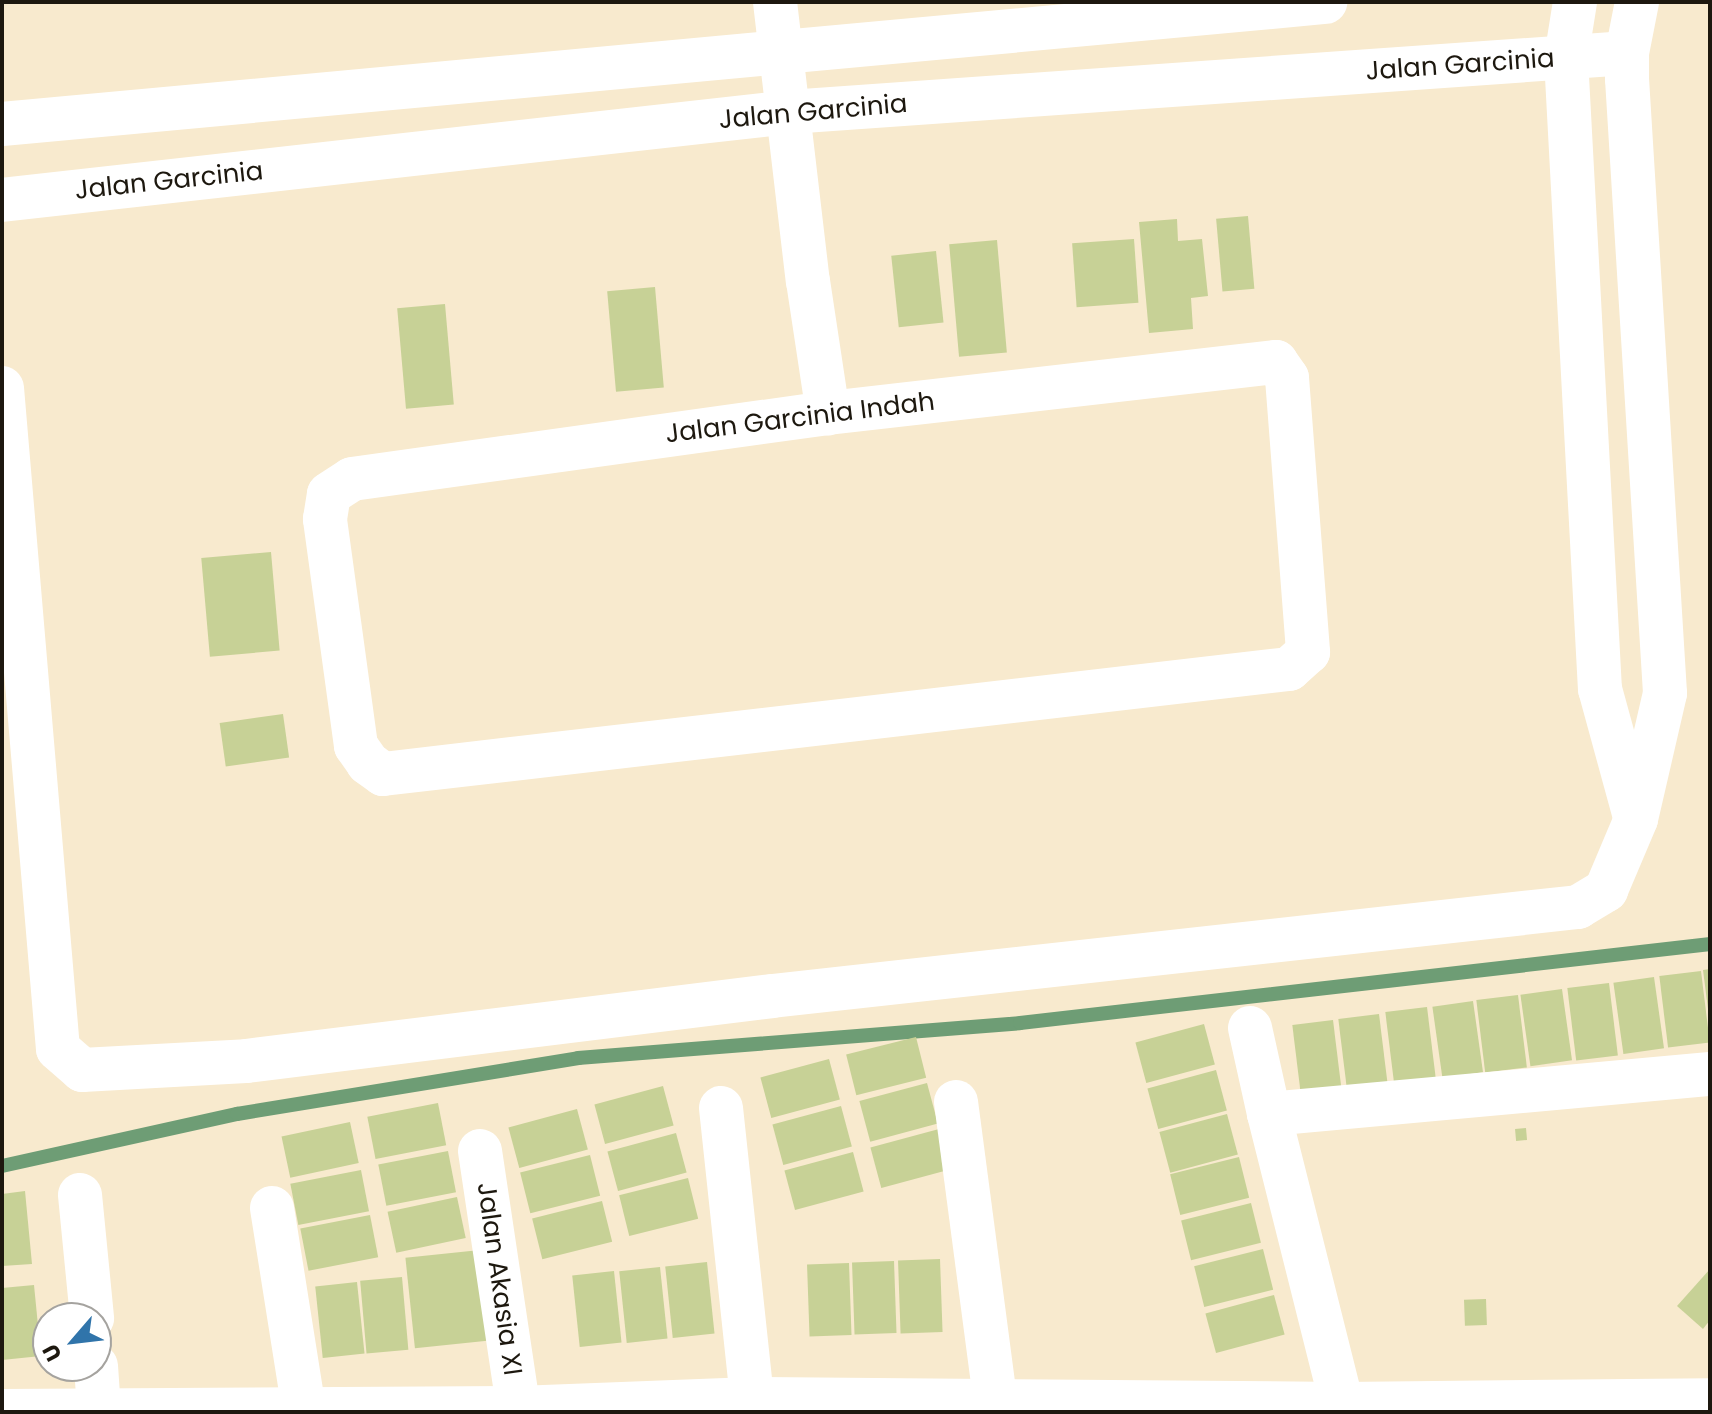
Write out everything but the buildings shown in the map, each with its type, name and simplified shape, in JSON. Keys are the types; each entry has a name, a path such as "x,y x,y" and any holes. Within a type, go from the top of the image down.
{"street":[{"path":"775,2 808,281 828,413"},
{"path":"2,124 1325,2"},
{"path":"1575,2 1566,58 1600,689 1636,819"},
{"path":"2,388 58,1049 82,1070 246,1061 772,996 1578,907 1606,890 1636,819 1665,693 1627,53 1637,2"},
{"name":"Jalan Garcinia","path":"2,200 789,112 1627,53"},
{"name":"Jalan Garcinia Indah","path":"1276,362 1287,378 1308,652 1289,669 1266,674 383,774 368,763 356,746 325,519 329,494 352,479 828,413 1276,362"},
{"path":"1250,1028 1343,1408"},
{"path":"1269,1114 1710,1074"},
{"path":"956,1102 995,1400"},
{"path":"721,1108 752,1399"},
{"name":"Jalan Akasia XI","path":"480,1151 518,1410"},
{"path":"80,1195 90,1302"},
{"path":"272,1208 304,1409"},
{"path":"97,1382 99,1410"},
{"path":"2,1411 518,1410 752,1399 995,1400 1343,1408 1632,1406 1710,1400"}],"waterway":[{"path":"2,1166 237,1114 578,1058 1020,1023 1710,944"}]}
